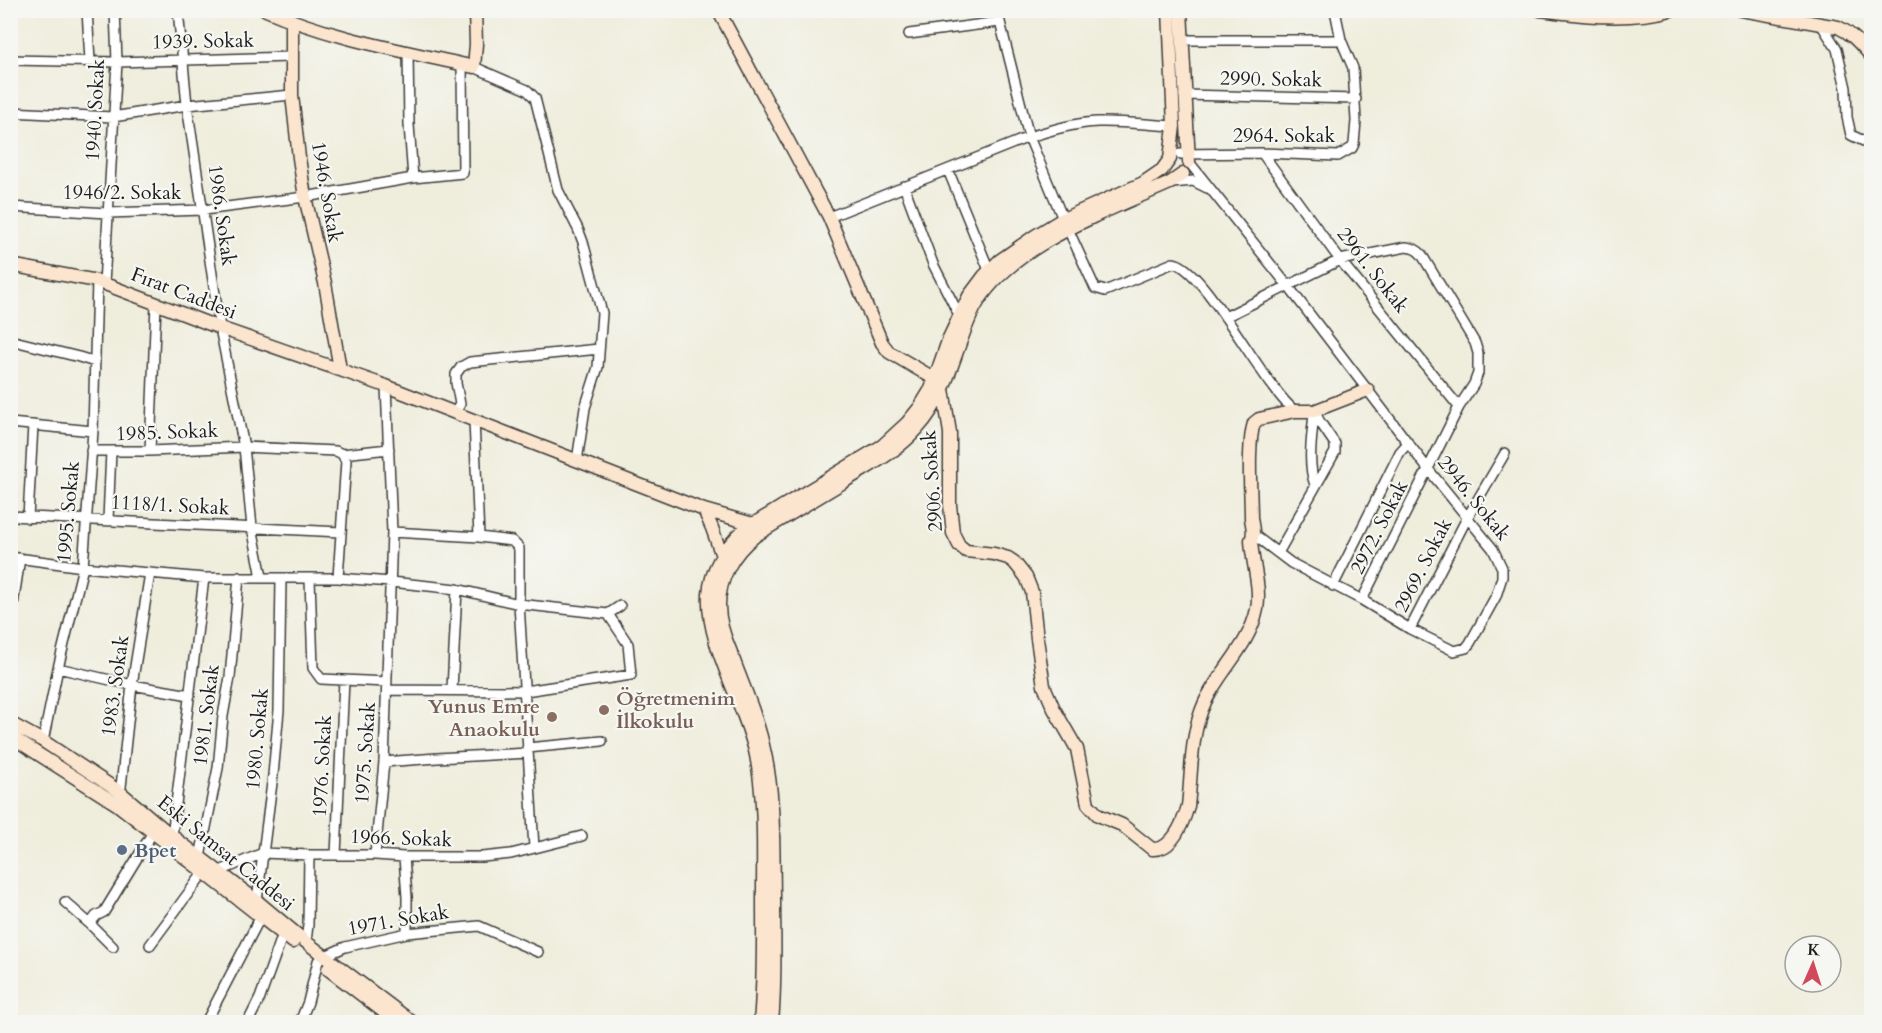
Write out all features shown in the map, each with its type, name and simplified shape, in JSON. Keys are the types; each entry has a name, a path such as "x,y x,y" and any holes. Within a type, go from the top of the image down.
{"street":[{"path":"87,10 90,61"},
{"name":"1940. Sokak","path":"100,282 117,62 115,10"},
{"name":"1986. Sokak","path":"178,10 187,105 220,328 244,447 252,527 262,577"},
{"path":"468,66 475,10"},
{"path":"717,10 829,218 882,344 889,352 939,384"},
{"path":"997,10 1029,137 1065,224 1097,289 1105,291 1168,264 1178,263 1210,295 1276,390 1295,411"},
{"path":"1170,10 1174,126 1188,171 1188,178"},
{"path":"1181,10 1185,95 1182,157"},
{"name":"2964. Sokak","path":"1182,157 1262,153 1338,156 1354,144 1356,99 1353,68 1341,40 1335,10"},
{"path":"1540,10 1603,17 1647,15 1671,10"},
{"path":"1741,10 1838,27 1858,41 1872,57"},
{"path":"269,11 350,38 468,66 527,90 536,98 560,195 578,229 587,253 602,320 598,367 585,408 577,460"},
{"name":"1946. Sokak","path":"292,20 292,95 305,197 325,283 340,369"},
{"path":"909,34 999,22"},
{"path":"1821,24 1837,49 1845,83 1847,117 1851,135 1872,145"},
{"path":"1182,40 1341,40"},
{"path":"408,51 409,125 413,178"},
{"name":"1939. Sokak","path":"10,60 117,62 183,58 291,57"},
{"name":"1946/2. Sokak","path":"10,207 107,213 204,210 305,197 413,178 463,173 468,66"},
{"path":"10,112 112,117 187,105 292,95"},
{"name":"2990. Sokak","path":"1185,95 1356,99"},
{"path":"829,218 1029,137 1059,128 1098,122 1174,126"},
{"name":"2961. Sokak","path":"1262,153 1340,260 1459,407"},
{"path":"939,384 949,338 959,315 975,287 989,270 1008,254 1149,179 1182,157"},
{"path":"1182,157 1168,166 1172,173 1209,189"},
{"name":"2946. Sokak","path":"1182,157 1288,286 1428,469 1493,549 1499,558 1502,577 1496,596 1470,643 1466,648 1454,651 1446,649 1362,600 1291,563 1254,535"},
{"path":"948,170 989,270"},
{"path":"760,1023 763,976 763,808 758,765 751,733 725,667 710,618 711,582 722,556 735,538 759,527 885,450 939,384 967,324 986,291 1012,265 1065,224 1188,178"},
{"path":"904,186 933,264 959,315"},
{"name":"2972. Sokak","path":"1340,260 1406,248 1418,250 1475,343 1478,353 1478,373 1474,384 1459,407 1362,600"},
{"path":"1225,317 1340,260"},
{"name":"Fırat Caddesi","path":"10,265 100,282 220,328 386,386 704,510 759,527"},
{"name":"1995. Sokak","path":"43,741 83,567 93,431 100,282"},
{"path":"150,451 156,304"},
{"path":"10,340 95,362"},
{"path":"455,413 460,404 456,374 461,367 470,362 600,349"},
{"name":"2906. Sokak","path":"939,384 950,433 950,505 954,537 966,551 1008,558 1026,577 1032,592 1036,639 1044,686 1054,709 1077,749 1088,804 1098,815 1122,825 1156,850 1174,837 1186,815 1193,748 1203,707 1213,686 1249,633 1257,609 1251,540 1254,535 1251,518 1254,423 1259,419 1295,411 1314,411 1368,390"},
{"name":"1975. Sokak","path":"375,855 384,762 391,582 392,532 386,386"},
{"path":"1278,553 1335,452 1336,446 1314,411"},
{"path":"1314,411 1311,458 1315,485"},
{"path":"474,420 479,537"},
{"path":"10,423 93,431"},
{"path":"28,518 33,425"},
{"path":"1333,586 1400,452 1408,443"},
{"name":"1985. Sokak","path":"91,451 244,447 336,451 342,454 388,449"},
{"path":"108,520 111,452"},
{"name":"2969. Sokak","path":"1410,629 1467,518 1505,453"},
{"path":"338,578 346,461 342,454"},
{"path":"704,510 722,556"},
{"name":"1118/1. Sokak","path":"10,516 341,532"},
{"path":"759,527 730,564 722,582 719,606 722,628 757,720 771,786 775,976 772,1023"},
{"path":"392,532 512,541 519,548 519,604 534,848"},
{"path":"10,625 15,558 204,578 338,578 391,582 457,589 519,604 608,614 621,606"},
{"name":"1983. Sokak","path":"119,798 132,685 150,573"},
{"name":"1981. Sokak","path":"200,857 219,768 239,577"},
{"path":"172,836 204,578"},
{"name":"1980. Sokak","path":"257,901 279,710 281,579"},
{"path":"309,579 313,668 321,679 452,690 525,691 631,675 628,644 608,614"},
{"path":"452,690 457,589"},
{"path":"58,668 132,685 190,695"},
{"name":"1976. Sokak","path":"336,855 345,680"},
{"name":"Eski Samsat Caddesi","path":"10,723 43,741 220,871 306,942 321,959 397,1023"},
{"name":"Eski Samsat Caddesi","path":"10,736 119,798 153,832 284,934 412,1023"},
{"path":"384,762 602,741"},
{"path":"90,924 96,916 104,912 153,832"},
{"name":"1966. Sokak","path":"220,871 263,853 482,857 511,854 582,836"},
{"path":"306,942 309,855"},
{"path":"404,857 407,933"},
{"path":"150,945 204,872"},
{"path":"65,902 113,947"},
{"path":"206,1023 261,916"},
{"name":"1971. Sokak","path":"321,959 345,946 407,933 479,926 538,952"},
{"path":"248,1023 284,934"},
{"path":"300,1023 321,959"}],"place":[{"name":"Öğretmenim İlkokulu","path":"604,710"},
{"name":"Yunus Emre Anaokulu","path":"552,717"},
{"name":"Bpet","path":"122,850"}]}
